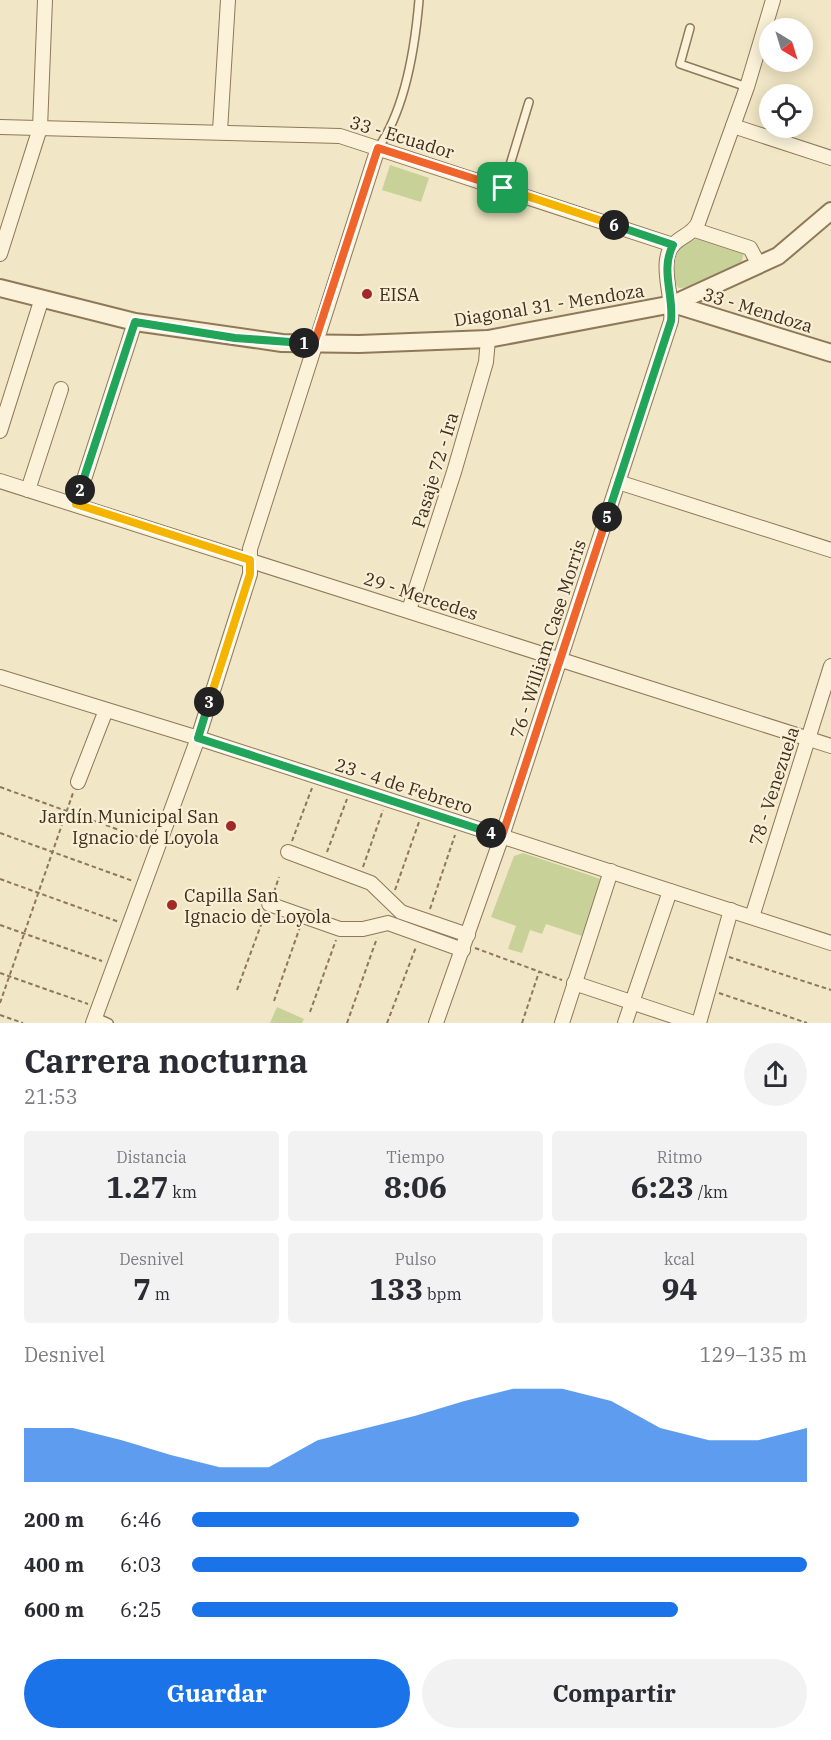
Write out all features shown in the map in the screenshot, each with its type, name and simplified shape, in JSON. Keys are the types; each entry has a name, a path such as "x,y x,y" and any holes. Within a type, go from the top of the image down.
{"street":[{"path":"0,254 40,128 45,0"},
{"path":"220,131 228,0"},
{"path":"673,245 694,230 747,87 773,0"},
{"path":"733,126 831,158"},
{"name":"33 - Ecuador","path":"0,127 329,134 503,188 673,245"},
{"path":"96,1016 198,738 250,574 250,549 378,148"},
{"name":"Diagonal 31 - Mendoza","path":"0,288 135,322 235,338 314,344 488,339 673,304 788,250 831,211"},
{"path":"694,230 750,248 759,265"},
{"name":"76 - William Case Morris","path":"436,1023 561,660 671,321 673,304 666,267 673,245"},
{"path":"0,431 42,298"},
{"name":"33 - Mendoza","path":"673,304 831,353"},
{"path":"76,504 135,322"},
{"name":"Pasaje 72 - Ira","path":"409,610 458,461 486,362 488,339"},
{"path":"28,490 61,389"},
{"name":"29 - Mercedes","path":"0,481 831,746"},
{"path":"618,482 831,550"},
{"name":"78 - Venezuela","path":"752,917 831,666"},
{"name":"23 - 4 de Febrero","path":"0,677 198,738 831,943"},
{"path":"78,782 106,710"},
{"path":"288,852 371,883 401,912 426,920 465,943"},
{"path":"562,1023 611,871"},
{"path":"625,1023 670,891"},
{"path":"269,904 340,929 363,929 383,923 420,935 465,943"},
{"path":"699,1023 731,910"},
{"path":"574,983 694,1023"}],"lane":[{"path":"378,148 387,136 412,63 419,0"},
{"path":"690,28 680,64 747,87"},
{"path":"503,188 529,102"},
{"path":"96,1016 109,1023"}],"path":[{"path":"0,1003 65,810 78,782"},
{"path":"0,787 159,844"},
{"path":"288,852 312,788"},
{"path":"323,865 347,799"},
{"path":"359,878 383,810"},
{"path":"390,903 419,822"},
{"path":"0,833 145,885"},
{"path":"426,920 455,834"},
{"path":"237,990 279,877"},
{"path":"0,879 130,926"},
{"path":"274,1001 304,916"},
{"path":"347,1023 383,923"},
{"path":"0,925 115,966"},
{"path":"310,1012 340,929"},
{"path":"387,1023 420,935"},
{"path":"465,943 574,983"},
{"path":"717,954 831,990"},
{"path":"522,1023 539,972"},
{"path":"0,973 96,1016"},
{"path":"707,990 807,1023"},
{"path":"0,1015 23,1023"}],"green space":[{"path":"390,165 429,178 421,202 382,190"},
{"path":"703,237 744,253 741,264 692,287 679,288 674,282 677,252 686,243"},
{"path":"523,853 601,879 582,936 546,924 542,934 530,930 522,953 508,949 516,926 491,917 514,856"},
{"path":"277,1007 304,1019 302,1023 270,1023"}],"place":[{"name":"EISA","path":"367,294"},
{"name":"Jardín Municipal San Ignacio de Loyola","path":"231,826"},
{"name":"Capilla San Ignacio de Loyola","path":"172,905"}],"route":[{"path":"378,148 503,188 673,245 666,267 673,304 671,321 502,836 198,738 250,574 250,560 76,504 135,322 235,338 314,344 378,148"}]}
